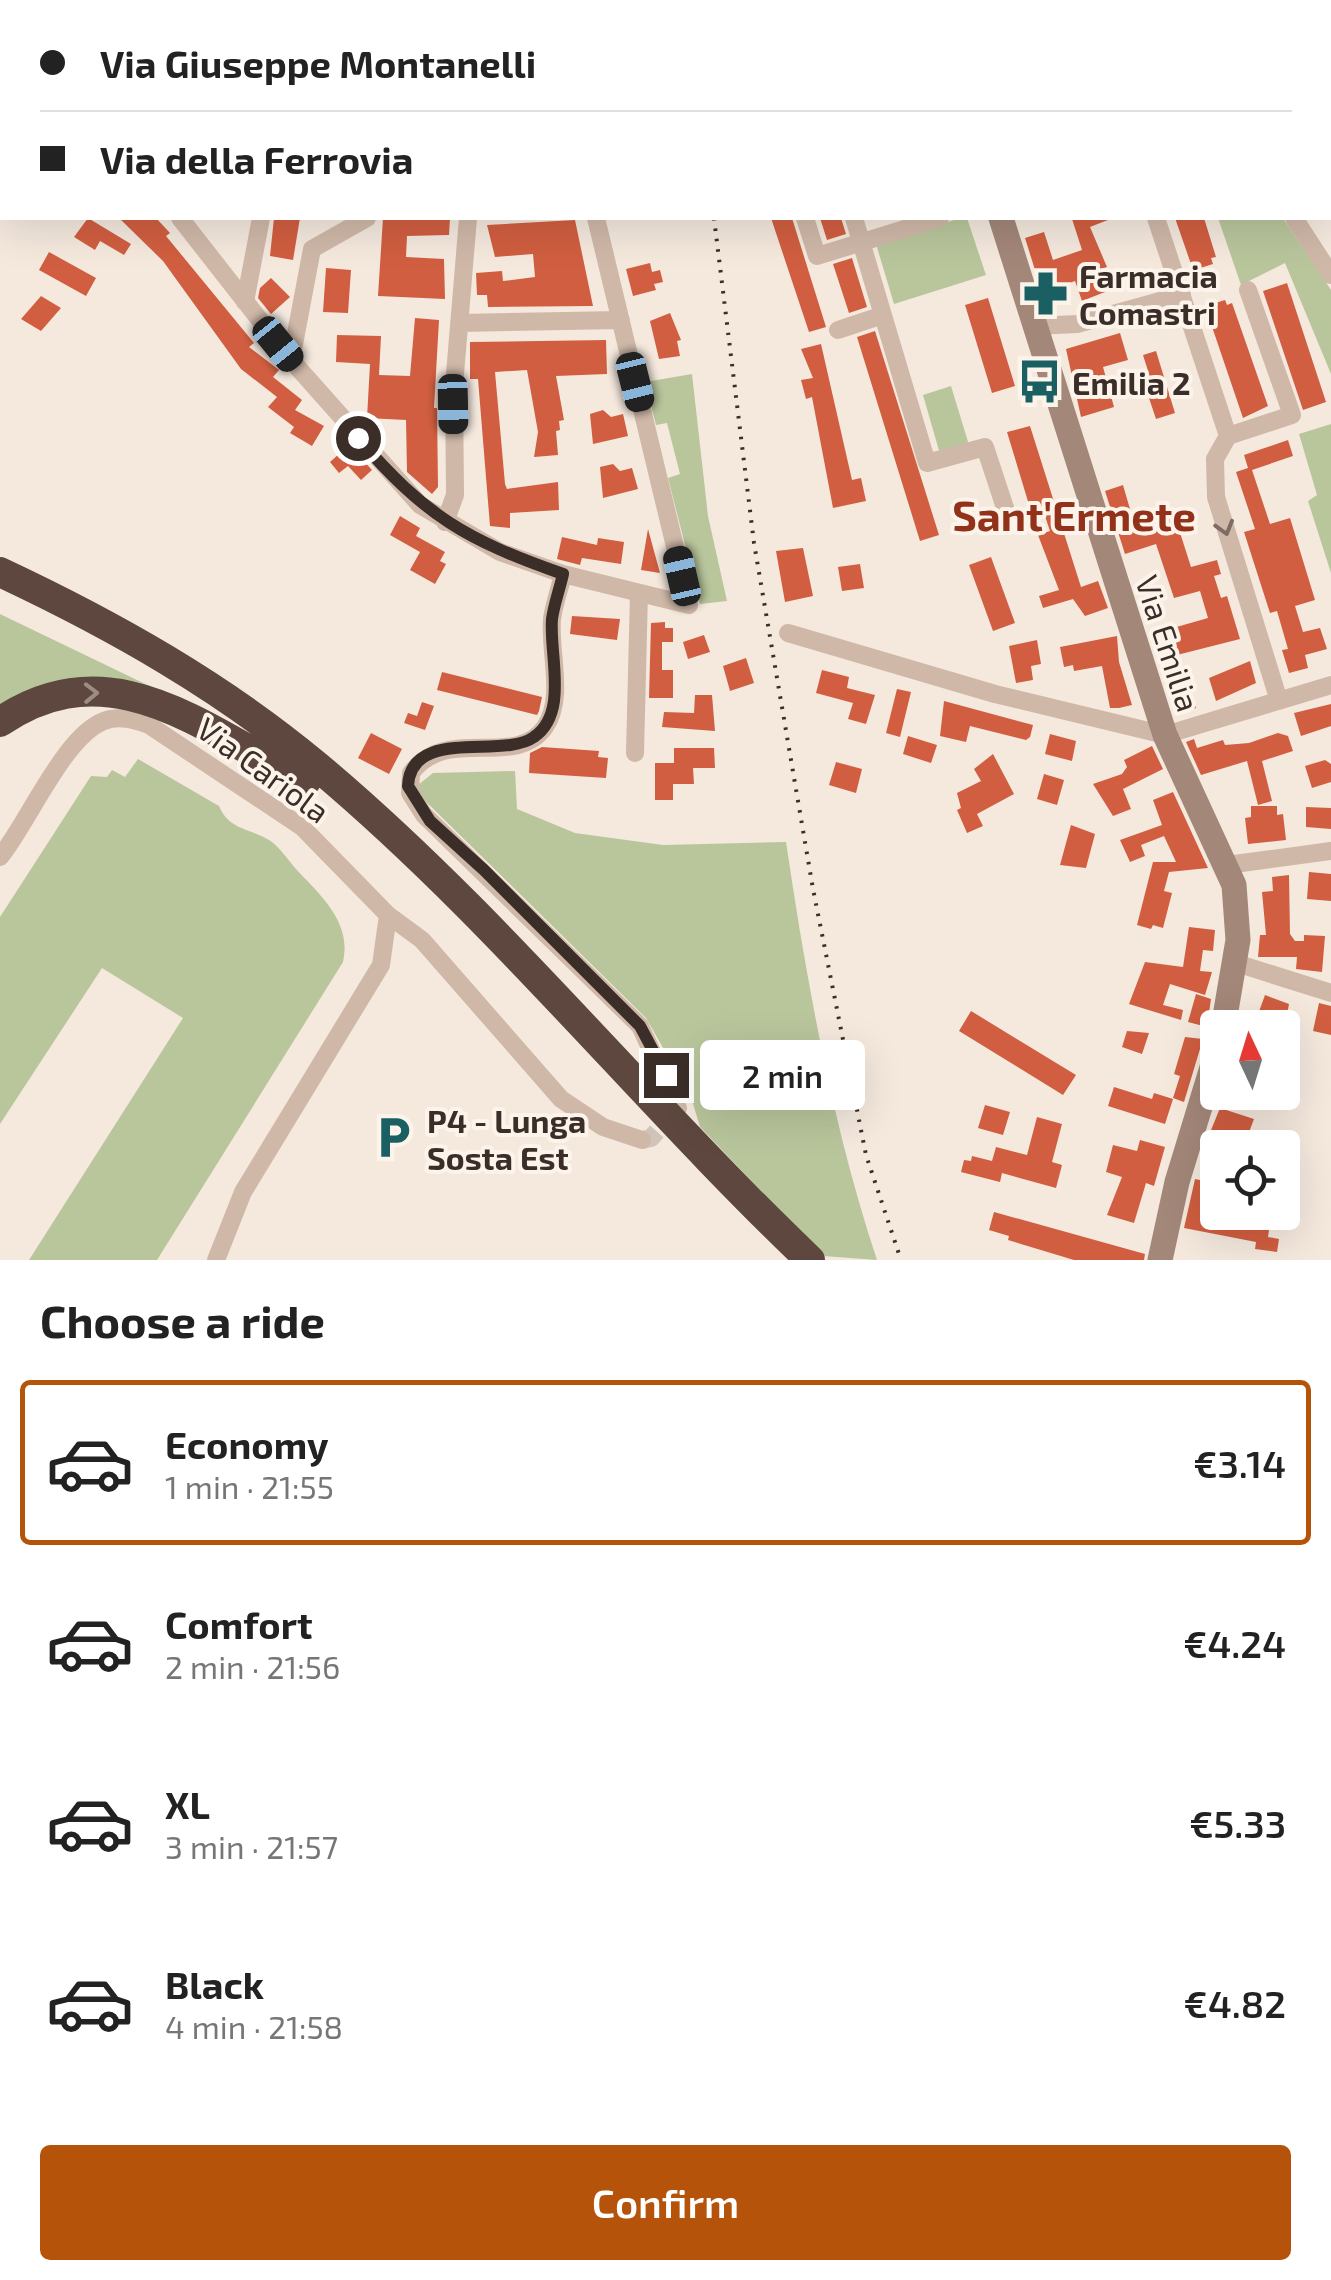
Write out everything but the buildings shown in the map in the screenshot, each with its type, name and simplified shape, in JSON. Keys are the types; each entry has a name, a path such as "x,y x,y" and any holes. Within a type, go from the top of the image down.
{"highway":[{"path":"0,572 181,668 290,744 448,888 784,1260"},
{"path":"0,591 157,674 236,726 306,781 810,1260"},
{"path":"0,722 53,696 86,692 130,695 197,719 249,753 306,781"}],"main road":[{"name":"Via Emilia","path":"1002,220 1165,735 1226,865 1239,910 1236,963 1227,1010"},
{"path":"1160,1260 1177,1182 1200,1107"}],"street":[{"path":"182,220 291,360 406,492 445,522 485,546 563,574 689,604 596,220"},
{"path":"245,302 261,220"},
{"path":"291,360 312,249 364,220"},
{"path":"445,522 455,495 454,386 468,220"},
{"path":"807,220 817,256 904,223"},
{"path":"855,220 928,463 985,447 1009,520"},
{"path":"1157,220 1228,436"},
{"path":"1295,220 1331,274"},
{"path":"1248,290 1292,415 1228,436 1215,459 1216,496 1279,701"},
{"path":"1035,326 1077,324 1182,295"},
{"path":"838,330 883,315"},
{"path":"460,323 621,320"},
{"path":"563,574 552,618 554,699 546,726 521,744 457,747 430,755 411,772 410,794 430,821 640,1026 678,1108"},
{"path":"635,752 638,593"},
{"path":"788,633 994,694 1165,735 1331,684"},
{"name":"Via Cariola","path":"0,856 82,736 106,720 128,719 149,725 272,804 302,827 388,915"},
{"path":"1226,865 1331,852"},
{"path":"216,1260 243,1192 382,964 388,915 422,940 561,1099 604,1127 642,1140"},
{"path":"1236,963 1331,993"}],"green space":[{"path":"954,220 968,220 986,275 894,304 876,244"},
{"path":"1219,220 1284,220 1331,290 1331,374 1285,263 1241,285"},
{"path":"692,374 708,516 727,601 700,604 668,478 680,474 667,423 656,425 645,382"},
{"path":"951,386 969,445 940,454 923,395"},
{"path":"1331,424 1331,573 1308,501 1317,495 1299,434"},
{"path":"0,614 166,694 0,706"},
{"path":"138,759 219,806 234,824 276,846 339,922 345,948 343,962 157,1260 29,1260 183,1018 102,968 0,1124 0,917 91,776 107,777 112,770 125,777"},
{"path":"515,771 517,809 575,833 663,845 786,842 823,1053 847,1157 877,1260 823,1256 700,1127 691,1097 646,1018 413,789 433,773"}],"tunnel":[{"path":"642,1140 651,1138 674,1112"}],"railway":[{"path":"714,220 754,543 813,889 866,1155 901,1260"}],"place":[{"name":"Farmacia Comastri","path":"1046,293"},
{"name":"Emilia 2","path":"1039,382"},
{"name":"P4 - Lunga Sosta Est","path":"394,1138"}],"district":[{"name":"Sant'Ermete","path":"1074,514"}],"route":[{"path":"358,438 406,492 445,522 485,546 563,574 552,618 554,699 546,726 521,744 457,747 430,755 411,772 408,786 430,821 640,1026 666,1075"}]}
